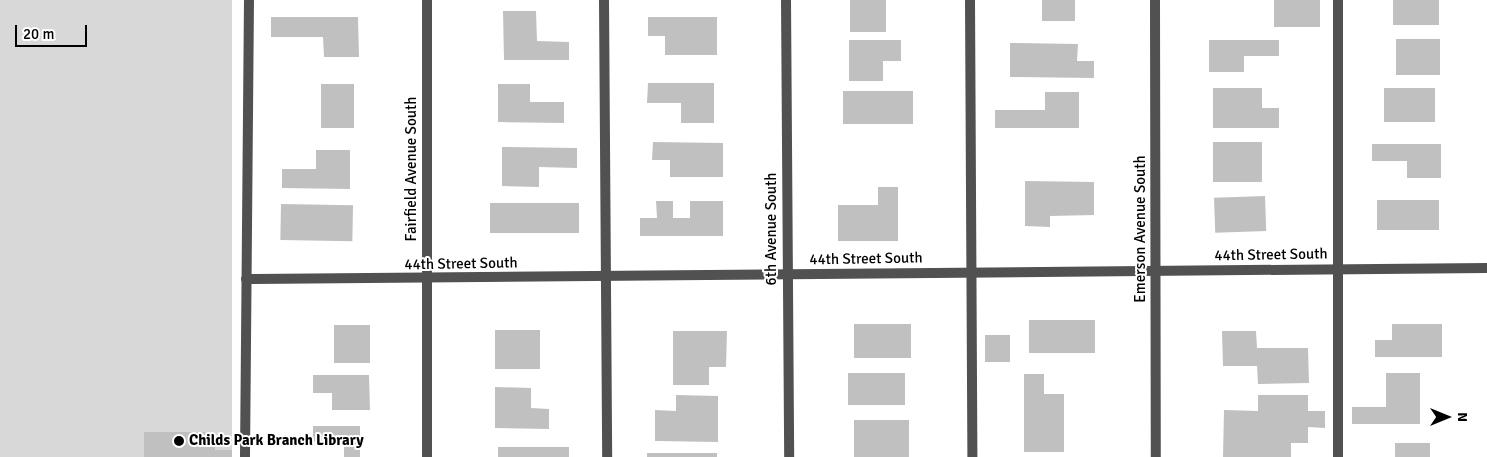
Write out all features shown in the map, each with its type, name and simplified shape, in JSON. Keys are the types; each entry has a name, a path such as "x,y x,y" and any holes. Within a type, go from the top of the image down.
{"street":[{"path":"245,457 250,0"},
{"name":"Fairfield Avenue South","path":"427,0 427,457"},
{"path":"604,0 607,457"},
{"name":"6th Avenue South","path":"786,0 789,457"},
{"path":"970,0 972,457"},
{"name":"Emerson Avenue South","path":"1155,0 1156,457"},
{"path":"1338,0 1338,457"},
{"name":"44th Street South","path":"246,279 427,279 1487,268"}],"shaded area":[{"path":"0,0 232,0 232,457 0,457"}],"building":[{"path":"850,0 886,0 886,32 850,32"},
{"path":"1042,0 1075,0 1075,21 1042,21"},
{"path":"1274,0 1320,0 1320,27 1274,27"},
{"path":"1393,0 1439,0 1439,25 1393,25"},
{"path":"503,11 536,11 537,41 569,42 569,60 504,60"},
{"path":"271,17 358,17 359,57 324,57 323,37 271,37"},
{"path":"648,17 717,17 717,55 665,55 665,36 648,36"},
{"path":"1396,39 1440,39 1440,75 1396,75"},
{"path":"849,40 901,40 901,61 883,61 883,81 849,81"},
{"path":"1209,40 1279,40 1279,56 1244,56 1244,72 1209,72"},
{"path":"1010,43 1078,44 1077,61 1094,61 1094,78 1010,77"},
{"path":"648,83 714,83 714,123 681,123 681,103 647,103"},
{"path":"321,84 354,84 354,128 321,128"},
{"path":"498,84 530,84 530,102 564,102 564,123 498,122"},
{"path":"1213,88 1262,88 1262,108 1279,108 1279,128 1213,128"},
{"path":"1384,88 1435,88 1435,122 1384,122"},
{"path":"843,91 913,91 913,124 843,124"},
{"path":"1045,92 1079,92 1079,128 995,128 995,110 1045,110"},
{"path":"653,142 723,143 723,177 670,177 670,160 652,160"},
{"path":"1213,142 1262,142 1262,182 1213,182"},
{"path":"1372,144 1441,144 1441,178 1407,178 1407,161 1372,161"},
{"path":"502,147 577,148 577,168 539,167 539,187 502,186"},
{"path":"316,150 350,150 350,189 282,188 282,169 316,169"},
{"path":"1025,181 1094,182 1094,215 1050,216 1050,227 1025,226"},
{"path":"878,187 898,187 898,241 838,241 838,205 878,205"},
{"path":"1265,196 1266,231 1215,233 1214,198"},
{"path":"1377,200 1439,200 1439,230 1377,230"},
{"path":"656,201 673,201 673,218 690,218 690,201 723,201 723,236 640,236 640,218 657,218"},
{"path":"490,203 579,203 579,233 490,233"},
{"path":"281,204 353,205 352,241 280,240"},
{"path":"1029,320 1095,320 1095,353 1029,353"},
{"path":"854,324 911,324 911,358 854,358"},
{"path":"1392,324 1442,324 1442,357 1375,357 1375,340 1392,340"},
{"path":"334,325 370,325 370,363 334,363"},
{"path":"495,330 540,330 540,369 495,369"},
{"path":"673,331 727,331 726,367 709,367 709,385 673,385"},
{"path":"1222,331 1256,331 1257,348 1308,348 1309,383 1258,384 1257,366 1223,366"},
{"path":"985,335 1010,335 1010,362 985,362"},
{"path":"848,373 905,373 905,405 848,405"},
{"path":"1386,373 1420,373 1420,424 1352,424 1352,407 1386,407"},
{"path":"1024,374 1044,374 1044,394 1064,394 1064,452 1024,452"},
{"path":"313,375 369,375 370,410 332,410 332,393 313,393"},
{"path":"495,387 531,388 531,408 549,409 549,429 495,428"},
{"path":"676,395 718,396 718,442 655,441 655,410 676,411"},
{"path":"1258,395 1308,395 1308,411 1325,411 1325,428 1308,427 1308,443 1291,443 1291,457 1223,457 1224,410 1258,411"},
{"path":"854,420 909,420 909,457 854,457"},
{"path":"313,426 360,426 360,457 344,457 344,443 313,443"},
{"name":"Childs Park Branch Library","path":"144,432 215,432 215,450 232,450 232,457 144,457"},
{"path":"1395,443 1430,443 1430,457 1395,457"},
{"path":"498,447 569,447 569,457 498,457"},
{"path":"647,453 717,453 717,457 647,457"}],"place":[{"name":"Childs Park Branch Library","path":"179,441"}]}
